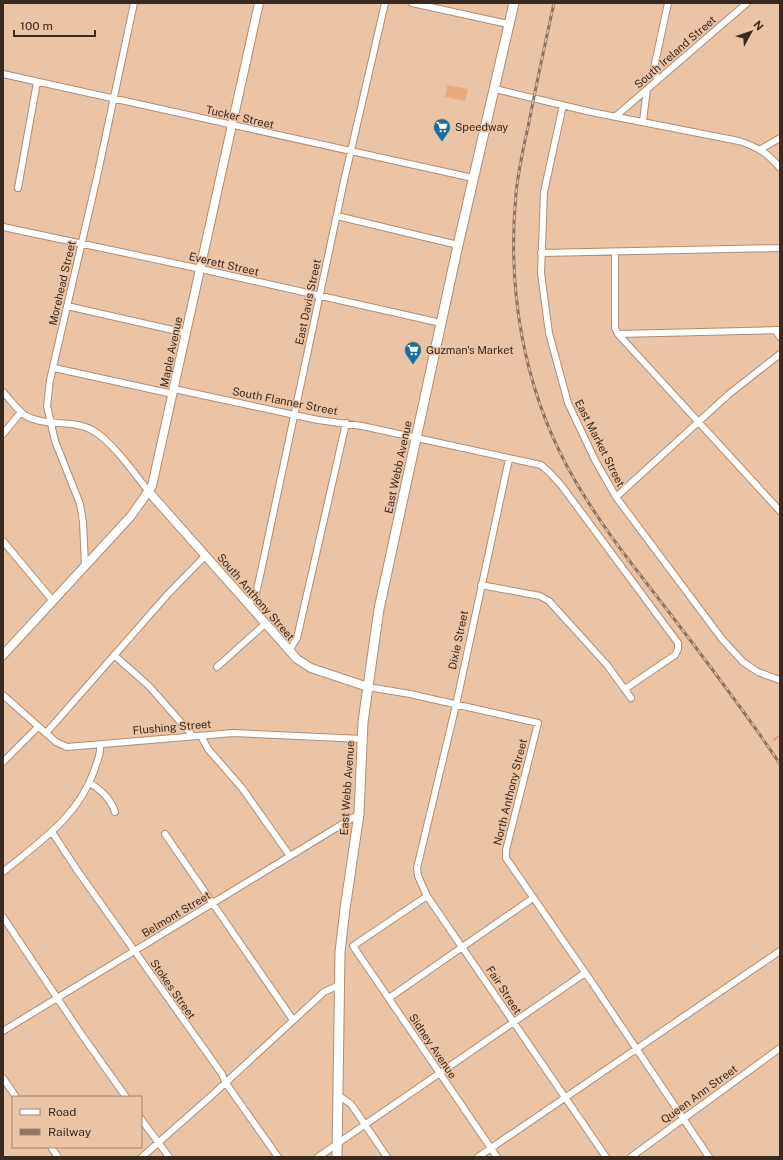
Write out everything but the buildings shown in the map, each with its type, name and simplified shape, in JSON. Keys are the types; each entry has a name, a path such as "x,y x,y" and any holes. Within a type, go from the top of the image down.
{"highway":[{"name":"East Webb Avenue","path":"337,1157 339,1096 339,985 341,943 359,814 362,739 380,608 458,244 514,3"}],"main road":[{"name":"Maple Avenue","path":"3,655 131,516 149,492 154,480 260,3"},
{"name":"South Anthony Street","path":"149,492 297,659 311,668 368,687"}],"street":[{"name":"Morehead Street","path":"85,566 83,522 80,504 55,441 47,406 67,306 97,177 134,3"},
{"name":"East Davis Street","path":"249,604 256,593 384,3"},
{"path":"412,3 508,24"},
{"path":"657,79 654,68 668,3"},
{"name":"South Ireland Street","path":"616,116 657,79 747,3"},
{"name":"Tucker Street","path":"3,74 473,178"},
{"path":"18,188 37,82"},
{"path":"495,89 562,105 739,141 761,149 770,156 780,168"},
{"path":"643,121 647,89"},
{"name":"East Market Street","path":"562,105 546,176 543,208 541,273 548,333 564,390 576,423 616,497 735,655 752,669 780,680"},
{"path":"761,149 780,138"},
{"path":"337,216 458,244"},
{"name":"Everett Street","path":"3,227 201,269 441,323"},
{"path":"541,253 780,248"},
{"path":"615,252 615,328 618,334 780,510"},
{"path":"67,306 186,333"},
{"path":"618,334 778,330 780,338"},
{"path":"616,497 729,394 780,354"},
{"name":"South Flanner Street","path":"54,368 295,416 346,423 541,465 569,496 678,646 675,655 625,689"},
{"path":"3,392 21,412 34,419 85,427 97,433 132,470 149,492"},
{"path":"3,434 21,412"},
{"path":"289,651 293,648 297,638 346,423"},
{"name":"Dixie Street","path":"427,825 456,705 509,459"},
{"path":"3,541 53,601"},
{"path":"46,734 114,655 205,556"},
{"path":"481,585 503,588 546,599 597,653 631,698"},
{"path":"217,667 266,624"},
{"path":"114,655 158,695 192,735"},
{"name":"North Anthony Street","path":"368,687 538,723 506,854 508,862 637,1048 709,1157"},
{"name":"Flushing Street","path":"3,695 46,734 56,742 66,747 100,745 192,735 201,736 233,733 362,739"},
{"path":"3,762 38,727"},
{"path":"201,736 208,749 242,788 290,856"},
{"path":"3,872 52,832 76,807 90,783 100,756 100,745"},
{"path":"90,783 99,788 113,803 115,812"},
{"name":"Belmont Street","path":"3,1030 213,904 359,814"},
{"name":"Fair Street","path":"427,825 417,872 427,896 507,1009 513,1022 606,1157"},
{"name":"Stokes Street","path":"52,832 77,870 222,1074 225,1082 278,1157"},
{"path":"165,834 293,1020"},
{"path":"341,943 353,946 427,896"},
{"path":"389,998 533,898"},
{"path":"3,917 125,1096"},
{"name":"Sidney Avenue","path":"353,946 497,1157"},
{"path":"478,1157 780,951"},
{"path":"318,1157 585,973"},
{"path":"142,1157 324,992 339,985"},
{"name":"Queen Ann Street","path":"631,1157 780,1048"},
{"path":"3,1078 15,1096"},
{"path":"339,1096 351,1104 387,1157"},
{"path":"142,1120 169,1157"},
{"path":"52,1148 58,1157"}],"shaded area":[{"path":"447,85 468,89 465,101 445,97"}],"waterway":[{"path":"774,740 780,735"}],"railway":[{"path":"554,3 518,177 516,194 514,265 517,300 529,370 552,436 578,486 601,522 738,704 780,764"}],"place":[{"name":"Speedway","path":"442,142"},
{"name":"Guzman's Market","path":"413,365"}]}
